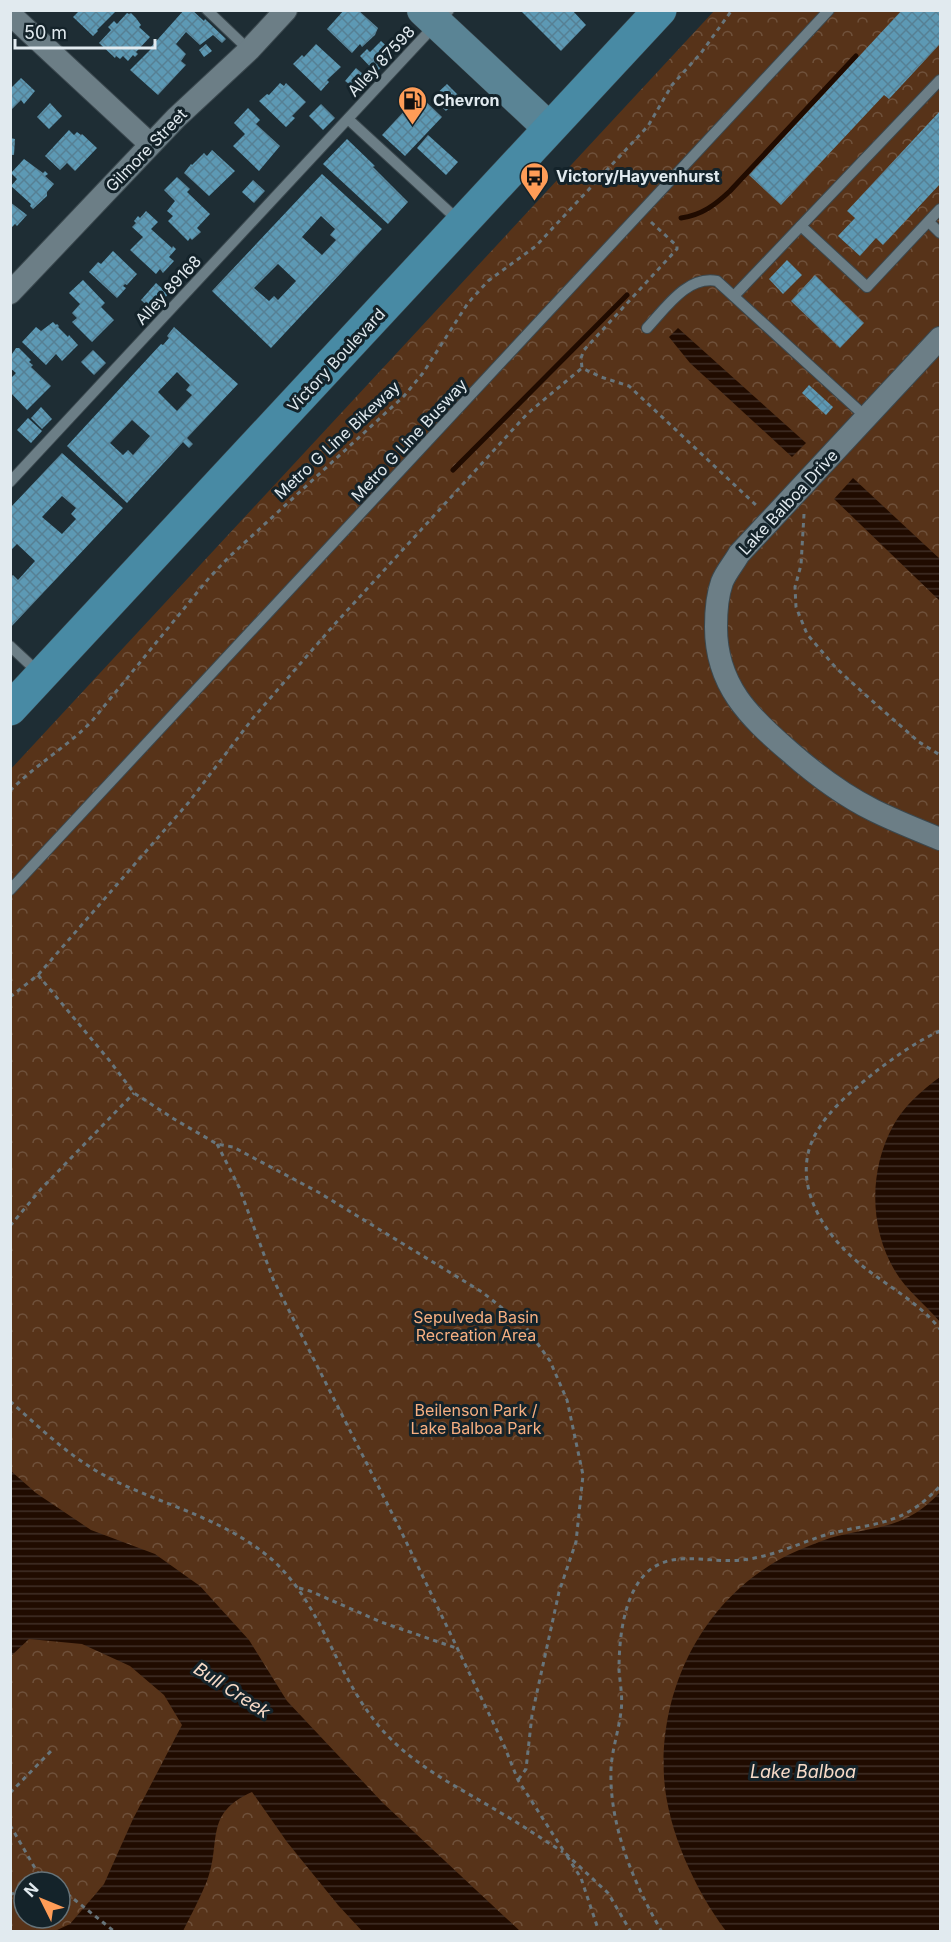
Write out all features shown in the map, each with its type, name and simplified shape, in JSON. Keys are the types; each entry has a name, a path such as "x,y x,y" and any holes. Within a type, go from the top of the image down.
{"main road":[{"name":"Victory Boulevard","path":"10,709 660,10"},
{"path":"436,15 549,128"}],"street":[{"name":"Gilmore Street","path":"10,293 150,144 249,50 286,10"},
{"path":"10,14 150,144"},
{"name":"Lake Balboa Drive","path":"940,338 739,554 723,581 716,609 716,643 722,669 730,687 760,726 806,766 838,789 872,810 940,839"}],"lane":[{"path":"207,10 249,50"},
{"name":"Metro G Line Busway","path":"10,890 829,10"},
{"name":"Alley 87598","path":"348,119 436,15"},
{"path":"734,296 940,80"},
{"path":"348,119 462,223"},
{"name":"Alley 89168","path":"10,482 348,119"},
{"path":"801,226 867,287 940,209"},
{"path":"929,222 940,233"},
{"path":"646,328 686,288 706,279 717,282 866,417"},
{"path":"10,646 42,676"}],"path":[{"name":"Metro G Line Bikeway","path":"10,791 76,738 92,721 209,578 229,557 404,396 423,373 468,303 488,281 536,246 648,126 672,85 701,53 732,10"},
{"path":"582,368 581,358 584,350 677,249 677,246 650,221"},
{"path":"582,368 628,386 771,519"},
{"path":"10,997 38,975 189,802 253,718 333,626 528,413 582,368"},
{"path":"807,508 804,516 801,565 795,587 796,607 807,634 836,668 870,699 919,742 940,755"},
{"path":"38,975 134,1093 217,1144 233,1147 318,1192 482,1292 525,1326 550,1361 567,1400 583,1476 576,1542 559,1592 532,1715 526,1769 518,1780"},
{"path":"940,1031 896,1056 840,1104 815,1135 809,1150 807,1168 807,1188 816,1212 841,1246 880,1281 910,1301 940,1329"},
{"path":"10,1226 41,1189 134,1093"},
{"path":"217,1144 239,1187 273,1279 399,1527 503,1743 518,1780 580,1878 599,1932"},
{"path":"10,1401 80,1462 116,1481 219,1524 269,1557 299,1588 357,1697 375,1722 404,1753 424,1769 565,1853 608,1893 630,1932"},
{"path":"663,1932 639,1887 624,1849 613,1797 612,1761 621,1709 619,1667 621,1632 634,1590 650,1571 670,1560 684,1557 747,1560 784,1551 831,1534 887,1523 921,1505 940,1486"},
{"path":"299,1588 381,1622 456,1648"},
{"path":"10,1793 54,1748"},
{"path":"10,1825 36,1870"},
{"path":"72,1897 115,1932"}],"green space":[{"name":"Sepulveda Basin Recreation Area","path":"714,11 940,11 940,1931 11,1931 10,770"}],"water":[{"path":"678,328 806,443 792,457 690,363 669,337"},
{"path":"853,478 940,559 940,601 834,499"},
{"path":"940,1077 940,1322 905,1285 886,1254 880,1236 875,1199 880,1161 893,1126 914,1099"},
{"name":"Bull Creek","path":"11,1471 36,1493 91,1530 155,1554 200,1586 249,1640 287,1701 383,1803 520,1931 362,1931 287,1842 252,1792 226,1810 220,1820 207,1881 183,1931 55,1931 72,1930 72,1922 104,1884 133,1819 182,1725 164,1695 130,1666 82,1644 29,1639 11,1656"},
{"name":"Lake Balboa","path":"940,1492 940,1931 726,1931 704,1897 684,1858 666,1797 664,1743 679,1678 693,1648 711,1620 733,1595 759,1573 788,1555 819,1542 902,1520 915,1514"}],"building":[{"path":"76,10 117,10 93,36 73,17 78,12"},
{"path":"184,10 192,10 226,39 222,43 213,35 200,45 186,32 176,44 186,54 181,61 186,65 158,95 130,70"},
{"path":"344,10 358,10 378,28 375,35 362,47 360,44 352,53 327,29"},
{"path":"520,10 572,10 586,25 561,51"},
{"path":"902,10 940,10 940,44 889,99 884,95 781,205 749,175"},
{"path":"127,13 131,13 136,18 141,25 139,27 150,37 136,52 138,54 135,57 133,55 128,61 123,56 120,59 116,56 115,58 99,43 111,30 108,27 114,21 117,24"},
{"path":"381,41 394,53 376,73 360,56 367,49 370,52"},
{"path":"206,44 212,51 204,57 199,50"},
{"path":"316,44 341,67 327,80 329,82 321,91 293,64 302,55 304,57"},
{"path":"356,68 370,80 359,92 345,81"},
{"path":"21,78 35,91 24,104 21,100 10,111 10,89"},
{"path":"280,83 284,86 286,83 306,102 292,116 295,118 286,127 259,101 267,94 269,95"},
{"name":"Chevron","path":"447,84 460,97 446,111 432,98"},
{"name":"Chevron","path":"419,95 442,117 405,156 382,135"},
{"path":"50,103 62,116 49,129 37,117"},
{"path":"321,104 335,118 323,130 309,116"},
{"path":"248,108 260,120 256,124 280,146 259,171 233,146 245,134 234,123"},
{"path":"940,111 940,184 883,245 876,238 860,256 838,236 855,218 847,211"},
{"path":"69,130 74,135 77,132 82,134 97,148 75,171 67,163 60,170 45,156"},
{"name":"Chevron","path":"428,135 458,162 446,175 417,148"},
{"path":"10,138 15,139 14,155 10,155"},
{"path":"347,139 408,202 388,224 323,164"},
{"path":"212,150 235,171 209,196 184,173 204,153 207,156"},
{"path":"24,159 43,173 45,171 48,174 45,176 54,184 47,192 47,196 33,209 31,204 11,186 17,179 11,173"},
{"path":"322,174 382,229 271,348 212,291","holes":["321,216 335,229 330,235 336,240 322,255 302,237","278,264 296,281 278,300 274,296 269,301 254,288"]},
{"path":"177,177 190,189 187,192 210,214 197,228 201,232 188,241 168,221 173,216 167,211 175,201 164,190"},
{"path":"253,180 265,191 254,203 242,192"},
{"path":"10,202 27,215 17,226 15,224 10,229"},
{"path":"146,211 158,222 151,229 176,249 169,257 174,261 163,273 160,269 156,274 130,250 143,237 132,227 136,223 134,221"},
{"path":"113,251 137,274 127,285 123,286 126,288 117,298 89,272 98,262 101,264"},
{"path":"787,260 802,275 783,294 769,279"},
{"path":"815,275 864,323 840,348 791,301"},
{"path":"83,280 105,303 101,307 114,320 92,342 72,322 77,318 72,313 80,304 69,293"},
{"path":"156,283 168,294 154,312 141,300"},
{"path":"53,322 78,345 62,361 56,354 46,365 22,342 36,327 41,331"},
{"path":"174,327 238,384 187,438 193,444 189,448 183,442 127,503 67,446 161,344 163,345 169,338 167,336","holes":["177,372 190,385 186,390 192,395 177,411 158,392","132,420 150,436 133,455 128,450 123,455 110,443"]},
{"path":"16,348 19,348 31,360 29,362 33,365 31,367 51,386 27,410 10,392 10,379 16,373 10,368 10,357"},
{"path":"93,350 106,363 94,375 81,362"},
{"path":"809,385 833,407 826,415 802,393"},
{"path":"41,407 52,419 42,429 31,418"},
{"path":"28,418 42,431 31,443 17,430"},
{"path":"62,453 123,508 10,628 10,577 13,575 18,580 35,561 17,544 10,551 10,508","holes":["62,496 76,508 71,514 76,519 62,534 42,517"]}],"waterway":[{"path":"681,218 708,209 730,191 856,56"},
{"path":"453,470 627,295"}],"place":[{"name":"Chevron","path":"412,126"},
{"name":"Victory/Hayvenhurst","path":"535,202"}],"park label":[{"name":"Beilenson Park / Lake Balboa Park","path":"476,1419"}]}
